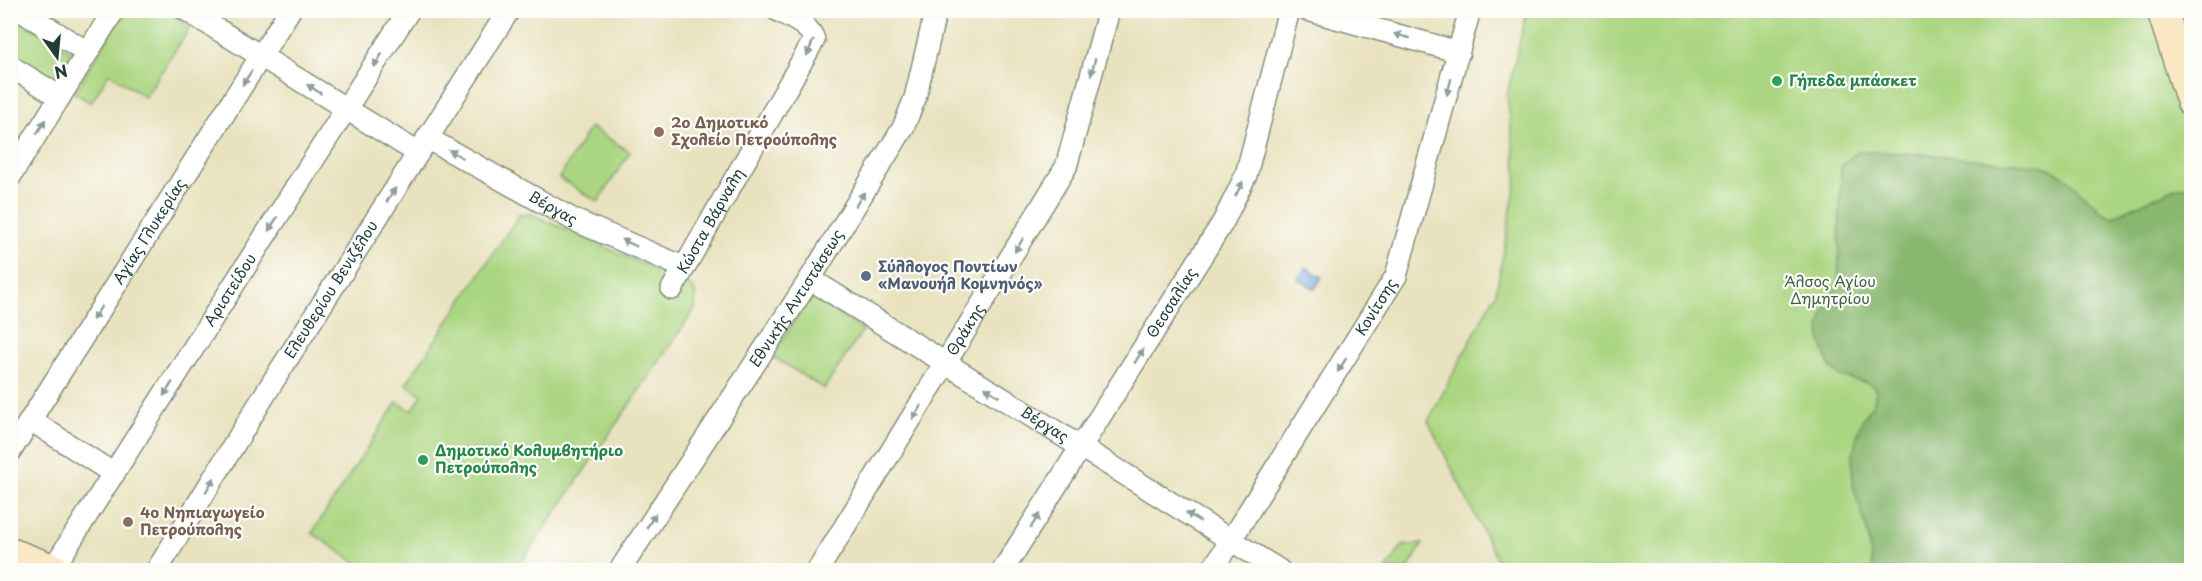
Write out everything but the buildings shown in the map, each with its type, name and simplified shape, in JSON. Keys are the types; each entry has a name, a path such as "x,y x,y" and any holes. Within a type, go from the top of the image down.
{"street":[{"path":"20,10 87,52"},
{"path":"10,177 114,10"},
{"name":"Βέργας","path":"186,10 347,110 574,220 683,267"},
{"name":"Αγίας Γλυκερίας","path":"10,452 32,421 87,329 290,10"},
{"name":"Αριστείδου","path":"54,570 409,10"},
{"name":"Ελευθερίου Βενιζέλου","path":"157,570 509,10"},
{"name":"Κώστα Βάρναλη","path":"672,289 814,40 812,32 777,10"},
{"name":"Εθνικής Αντιστάσεως","path":"620,570 810,279 903,128 915,98 936,10"},
{"name":"Θράκης","path":"818,570 947,364 1066,167 1109,10"},
{"name":"Θεσσαλίας","path":"1003,570 1223,222 1246,174 1289,10"},
{"path":"1307,10 1459,52"},
{"name":"Κονίτσης","path":"1212,570 1396,276 1470,10"},
{"path":"2162,10 2192,102"},
{"path":"10,66 60,97"},
{"name":"Βέργας","path":"810,279 1279,570"},
{"path":"32,421 114,474"},
{"path":"10,553 54,570"}],"green space":[{"path":"124,11 166,11 191,26 145,97 109,73 91,103 74,93"},
{"name":"Άλσος Αγίου Δημητρίου","path":"1527,11 2153,11 2191,143 2191,570 1502,570 1428,421 1496,293 1517,177 1507,95"},
{"path":"10,15 73,52 53,83 11,57"},
{"path":"590,127 630,152 598,202 559,178"},
{"path":"1859,151 1920,154 2045,166 2064,176 2103,212 2112,217 2177,187 2191,187 2191,570 1873,570 1867,531 1853,485 1852,458 1860,424 1874,402 1876,391 1871,384 1839,376 1830,367 1821,342 1820,329 1824,312 1838,283 1841,166"},
{"path":"531,214 692,286 696,295 695,309 516,570 367,570 312,533 397,402 412,411 422,395 406,384 519,215"},
{"path":"811,296 863,330 824,389 772,356"},
{"path":"1423,544 1407,570 1386,570 1402,546"}],"water":[{"path":"1306,267 1322,277 1315,289 1298,279"}],"place":[{"name":"Γήπεδα μπάσκετ","path":"1777,81"},
{"name":"2ο Δημοτικό Σχολείο Πετρούπολης","path":"659,132"},
{"name":"Σύλλογος Ποντίων «Μανουήλ Κομνηνός»","path":"866,276"},
{"name":"Δημοτικό Κολυμβητήριο Πετρούπολης","path":"423,460"},
{"name":"4ο Νηπιαγωγείο Πετρούπολης","path":"128,522"}]}
